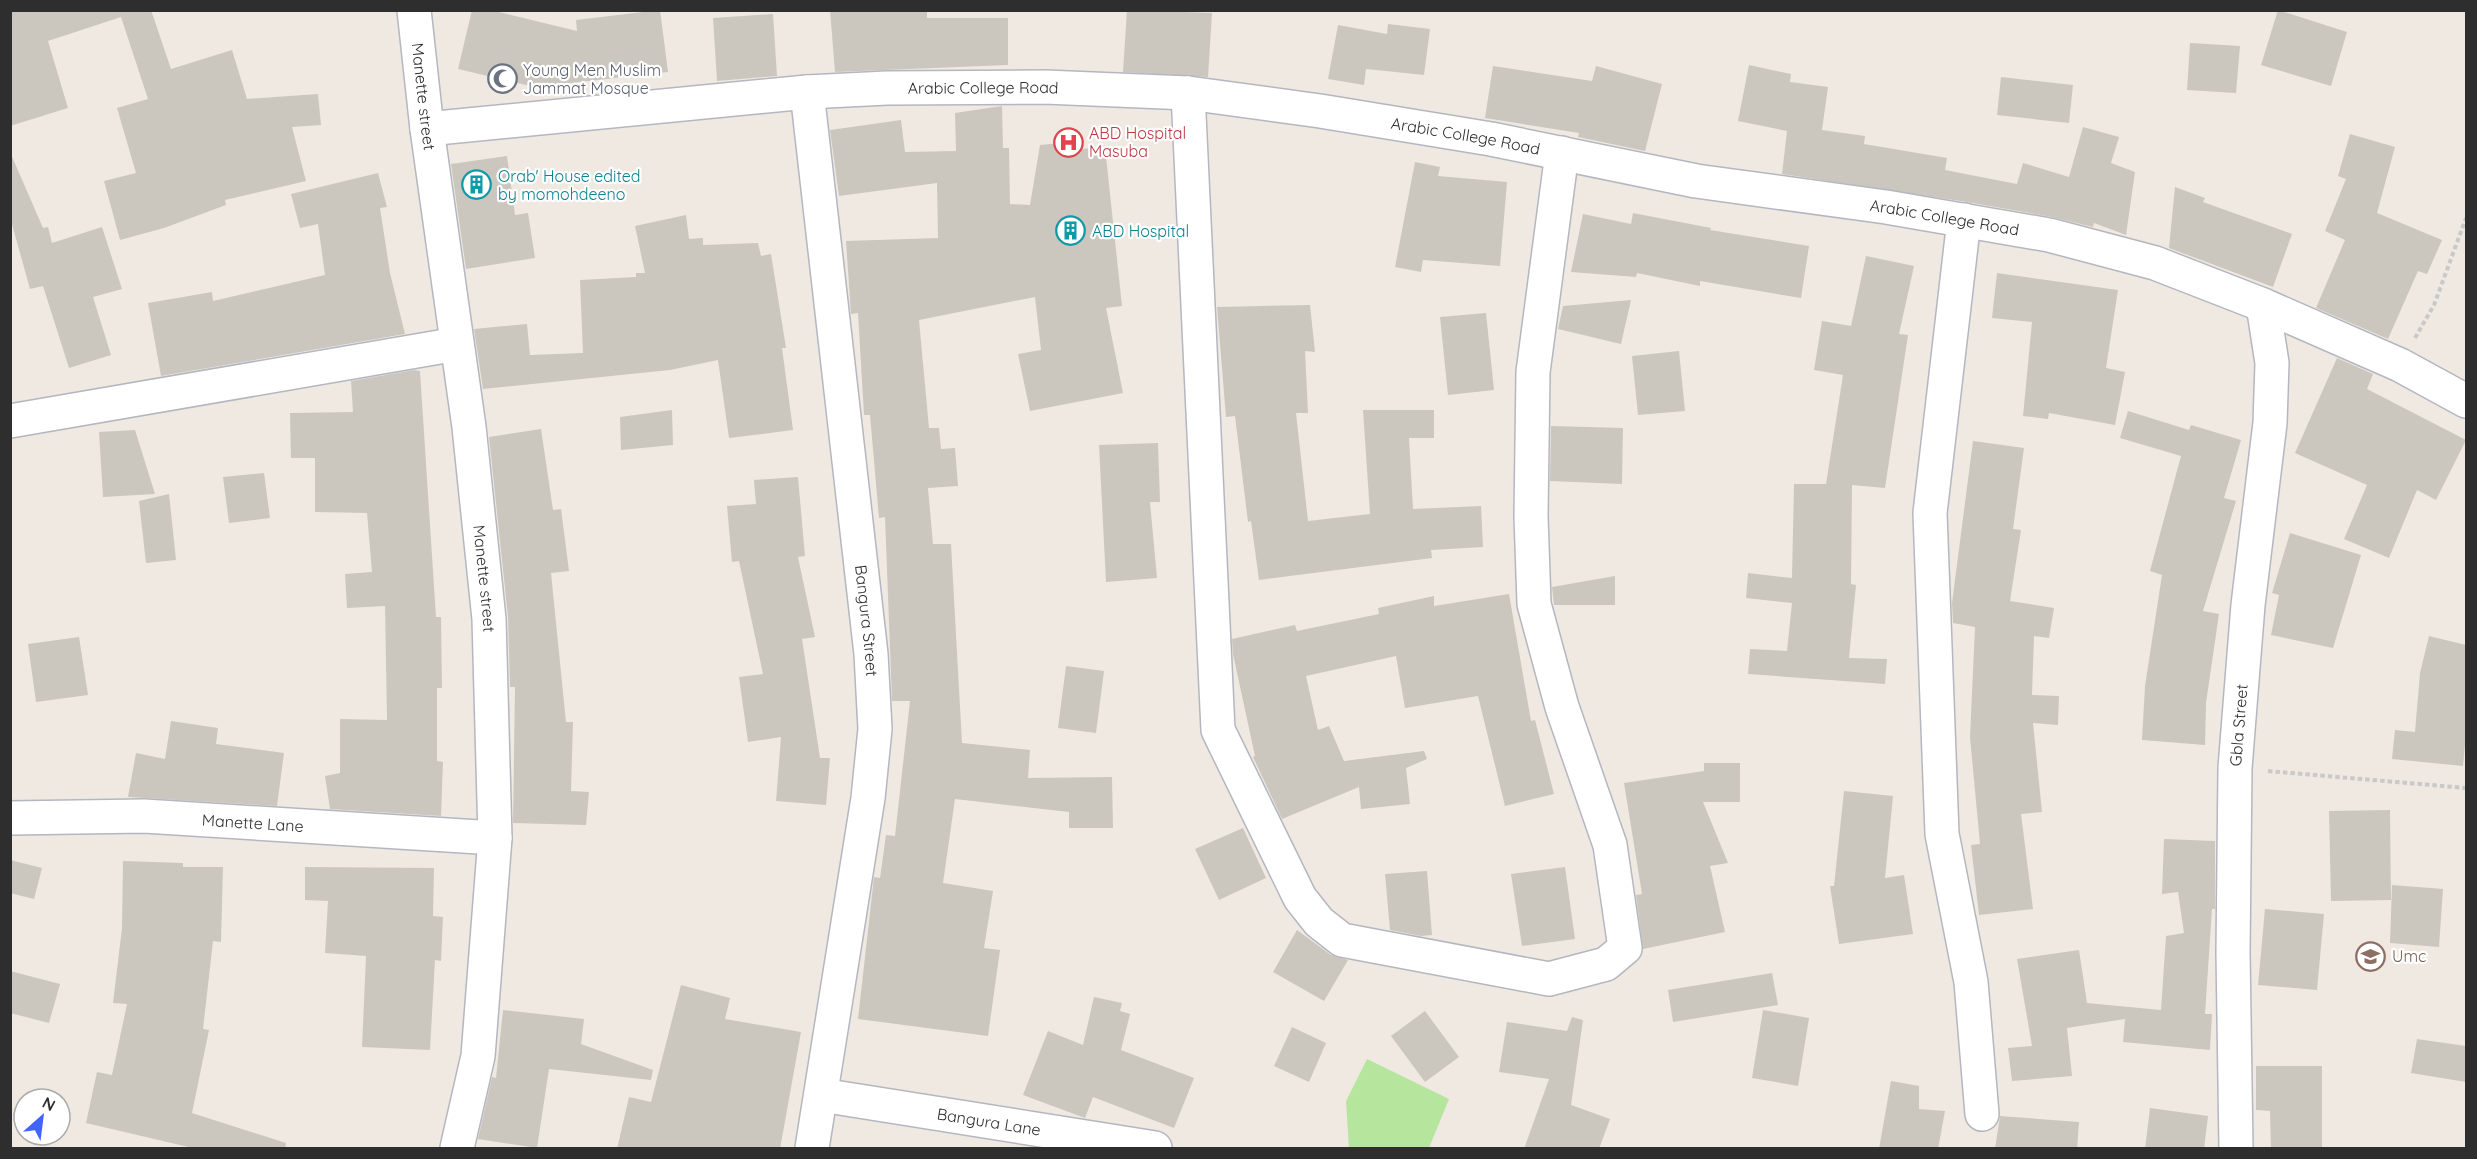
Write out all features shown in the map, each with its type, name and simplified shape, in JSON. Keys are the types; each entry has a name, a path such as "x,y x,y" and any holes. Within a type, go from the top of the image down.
{"street":[{"name":"Manette street","path":"414,10 427,129 469,427 489,619 495,838 478,1056 457,1149"},
{"name":"Arabic College Road","path":"427,129 807,92 887,88 1045,87 1188,93 1332,113 1562,153 1696,181 1886,207 2049,235 2155,262 2263,305 2400,365 2466,401"},
{"name":"Bangura Street","path":"807,92 871,654 875,729 868,798 812,1149"},
{"path":"1188,93 1218,730 1300,898 1319,922 1342,940 1549,979 1606,964 1625,948 1610,845 1562,707 1534,604 1531,516 1533,372 1562,153"},
{"path":"1964,220 1930,513 1942,834 1971,982 1982,1114"},
{"name":"Gbla Street","path":"2236,1149 2233,952 2235,768 2248,605 2270,423 2272,363 2263,305"},
{"path":"10,421 457,344"},
{"name":"Manette Lane","path":"10,818 144,816 495,838"},
{"name":"Bangura Lane","path":"821,1095 1155,1149"}],"path":[{"path":"2400,365 2434,305 2466,218"},
{"path":"2235,768 2466,788"}],"green space":[{"path":"1367,1059 1449,1099 1429,1148 1349,1148 1346,1101"}],"building":[{"path":"10,10 151,10 171,69 232,50 247,99 318,94 321,125 292,127 306,181 225,200 226,205 164,228 120,240 104,181 136,173 117,108 148,99 121,17 48,41 68,108 10,126"},
{"path":"472,10 491,10 577,31 576,20 660,10 668,72 562,84 560,93 458,69"},
{"path":"830,10 927,10 927,18 1008,18 1008,65 835,72"},
{"path":"1127,10 1212,13 1208,77 1123,72"},
{"path":"2278,10 2347,32 2331,86 2261,65"},
{"path":"773,14 777,76 717,81 713,18"},
{"path":"1388,24 1430,29 1424,75 1366,69 1364,85 1328,79 1338,25 1387,34"},
{"path":"2190,43 2240,46 2236,93 2187,90"},
{"path":"1749,65 1791,74 1790,82 1828,87 1822,130 1865,136 1864,144 1947,158 1945,170 2017,184 2023,163 2069,177 2083,127 2119,137 2111,163 2135,172 2126,235 2094,223 2093,227 2052,217 1967,202 1782,174 1787,131 1738,121"},
{"path":"1493,66 1592,81 1596,66 1662,84 1645,151 1578,137 1579,133 1485,118"},
{"path":"2001,77 2073,85 2069,123 1997,115"},
{"path":"1002,106 1003,148 1009,148 1010,204 1030,205 1040,145 1082,141 1082,149 1105,147 1122,306 1106,308 1123,393 1030,411 1018,354 1041,350 1035,297 919,320 929,428 939,428 941,449 955,448 958,486 928,488 933,544 951,544 962,743 1030,750 1028,778 1112,777 1113,828 1069,828 1069,812 955,799 943,883 993,891 984,948 1000,950 988,1036 858,1019 874,877 880,878 886,835 895,836 910,701 892,701 885,517 879,518 870,415 864,415 858,313 851,314 846,241 938,238 937,183 839,196 830,130 901,120 905,152 956,151 955,113"},
{"path":"2350,134 2395,147 2377,213 2442,240 2427,274 2418,271 2388,339 2316,308 2345,240 2325,231 2346,179 2338,176"},
{"path":"10,152 43,228 48,227 52,243 102,227 122,289 93,297 111,355 69,368 43,286 30,289 10,217"},
{"path":"507,156 515,215 528,213 535,258 466,269 451,164"},
{"path":"1415,162 1440,167 1438,176 1507,182 1500,266 1423,260 1421,272 1395,267"},
{"path":"378,173 387,207 380,208 390,273 405,334 161,376 148,303 212,292 213,301 325,275 318,224 300,228 291,194"},
{"path":"2175,187 2205,198 2203,202 2292,234 2273,287 2169,248"},
{"path":"1633,213 1711,228 1710,230 1809,246 1801,298 1700,281 1700,286 1637,273 1636,277 1571,272 1583,214 1631,224"},
{"path":"686,215 689,239 703,238 703,245 758,243 761,256 771,254 786,348 782,348 793,430 729,438 718,360 670,370 483,389 474,329 527,324 530,355 583,353 580,280 636,277 636,273 645,273 635,226"},
{"path":"1866,256 1914,266 1899,334 1908,335 1885,488 1852,485 1851,584 1856,585 1849,658 1887,659 1885,684 1748,674 1750,649 1787,651 1792,603 1746,598 1748,573 1792,578 1794,484 1826,484 1843,375 1814,370 1822,321 1851,326"},
{"path":"1997,273 2118,290 2106,368 2125,372 2115,425 2049,413 2048,419 2023,416 2032,322 1992,318"},
{"path":"1631,300 1621,344 1558,329 1563,306"},
{"path":"1310,305 1315,352 1305,351 1308,413 1296,413 1308,521 1370,514 1363,410 1434,410 1434,438 1409,438 1413,509 1481,506 1483,547 1431,550 1432,558 1259,580 1251,521 1248,522 1235,416 1226,417 1217,307"},
{"path":"1486,313 1494,390 1448,395 1440,317"},
{"path":"1679,351 1685,411 1638,415 1632,356"},
{"path":"2337,358 2373,374 2367,389 2466,440 2436,500 2417,490 2389,558 2344,539 2367,485 2295,453"},
{"path":"414,370 420,371 436,617 441,617 442,688 437,688 437,761 443,762 441,816 330,809 325,776 340,773 340,719 387,720 385,606 347,608 345,574 372,572 367,513 315,512 315,458 291,458 290,413 353,412 351,381"},
{"path":"672,410 673,445 621,450 620,417"},
{"path":"2128,411 2189,430 2191,425 2241,440 2224,498 2236,501 2203,611 2219,614 2206,703 2205,745 2142,740 2145,686 2162,575 2150,571 2181,456 2120,438"},
{"path":"1551,426 1623,428 1622,484 1550,481"},
{"path":"541,429 553,510 561,509 569,571 551,573 566,722 573,722 571,791 589,792 586,825 513,823 515,687 510,687 508,617 489,437"},
{"path":"135,430 155,494 103,497 99,432"},
{"path":"1973,441 2024,448 2013,529 2021,530 2010,601 2054,608 2049,638 2034,636 2032,695 2059,696 2058,725 2033,723 2042,812 2021,814 2033,909 1979,915 1971,845 1980,844 1970,737 1975,627 1953,623 1952,603"},
{"path":"1158,443 1160,502 1150,502 1157,578 1106,582 1099,445"},
{"path":"264,473 270,518 229,523 223,477"},
{"path":"798,477 805,556 798,557 815,637 802,639 820,758 830,758 826,805 776,801 781,737 748,742 739,677 763,674 739,561 732,562 727,506 756,504 754,480"},
{"path":"169,494 176,560 146,563 139,501"},
{"path":"2290,533 2361,555 2333,648 2271,635 2279,595 2272,593"},
{"path":"1615,576 1615,605 1554,605 1552,587"},
{"path":"1509,594 1531,721 1535,720 1554,794 1505,806 1478,696 1405,708 1396,656 1306,676 1318,730 1329,726 1344,761 1424,751 1427,759 1406,768 1410,804 1361,809 1359,787 1282,819 1253,757 1255,756 1233,654 1232,639 1295,625 1297,631 1379,614 1378,608 1434,596 1434,606"},
{"path":"2429,636 2466,645 2466,734 2463,766 2392,759 2395,730 2415,732 2420,673"},
{"path":"79,637 88,695 36,702 28,644"},
{"path":"1066,666 1104,671 1096,733 1058,728"},
{"path":"171,721 218,728 216,744 284,753 277,806 128,797 136,753 165,759"},
{"path":"1704,763 1740,763 1740,802 1703,802 1728,863 1710,866 1725,932 1643,949 1636,895 1642,894 1624,783 1704,771"},
{"path":"1844,791 1893,796 1885,878 1904,875 1913,934 1839,944 1830,886 1834,886"},
{"path":"2390,810 2391,900 2331,901 2329,811"},
{"path":"1243,828 1266,878 1219,900 1195,849"},
{"path":"2164,839 2215,841 2215,909 2212,909 2205,1014 2212,1014 2210,1050 2123,1042 2125,1019 2067,1028 2072,1076 2012,1081 2008,1048 2032,1046 2017,959 2079,950 2087,1003 2161,1010 2166,936 2184,933 2178,892 2162,894"},
{"path":"10,860 42,868 34,899 10,893"},
{"path":"123,861 183,863 183,867 223,867 221,942 213,941 203,1029 209,1030 192,1113 286,1143 285,1149 197,1149 86,1123 97,1072 112,1075 127,1004 113,1003 122,928"},
{"path":"305,867 434,868 433,916 443,917 441,961 435,960 430,1050 362,1047 366,956 325,953 328,901 305,900"},
{"path":"1565,867 1575,939 1522,946 1511,874"},
{"path":"1427,871 1432,935 1421,936 1390,930 1385,874"},
{"path":"2392,885 2443,889 2439,947 2390,943"},
{"path":"2265,909 2324,914 2317,990 2258,985"},
{"path":"1297,930 1331,955 1348,960 1324,1001 1273,972"},
{"path":"10,971 60,984 49,1023 10,1013"},
{"path":"1772,973 1778,1005 1673,1022 1668,990"},
{"path":"681,985 730,998 725,1019 801,1032 780,1149 617,1149 629,1097 651,1102"},
{"path":"1094,997 1122,1003 1120,1011 1130,1014 1121,1050 1194,1078 1174,1128 1093,1097 1085,1118 1023,1095 1048,1031 1083,1045"},
{"path":"503,1010 584,1019 581,1044 653,1070 651,1080 549,1069 537,1148 478,1139 492,1077 496,1078"},
{"path":"1763,1010 1809,1018 1798,1086 1752,1078"},
{"path":"1425,1011 1459,1057 1425,1082 1391,1036"},
{"path":"1572,1017 1583,1020 1571,1105 1610,1119 1599,1149 1524,1149 1549,1079 1499,1072 1507,1022 1567,1031"},
{"path":"1292,1027 1326,1043 1309,1082 1274,1066"},
{"path":"2417,1039 2466,1046 2466,1082 2411,1073"},
{"path":"2256,1066 2322,1066 2322,1149 2271,1149 2270,1111 2256,1110"},
{"path":"1891,1081 1919,1086 1919,1109 1945,1111 1938,1149 1879,1149"},
{"path":"2150,1108 2208,1116 2204,1149 2145,1149"},
{"path":"2000,1116 2079,1122 2077,1149 1995,1149"}],"place":[{"name":"Young Men Muslim Jammat Mosque","path":"502,79"},
{"name":"ABD Hospital Masuba","path":"1068,142"},
{"name":"Orab' House edited by momohdeeno","path":"477,185"},
{"name":"ABD Hospital","path":"1071,231"},
{"name":"Umc","path":"2371,956"}]}
